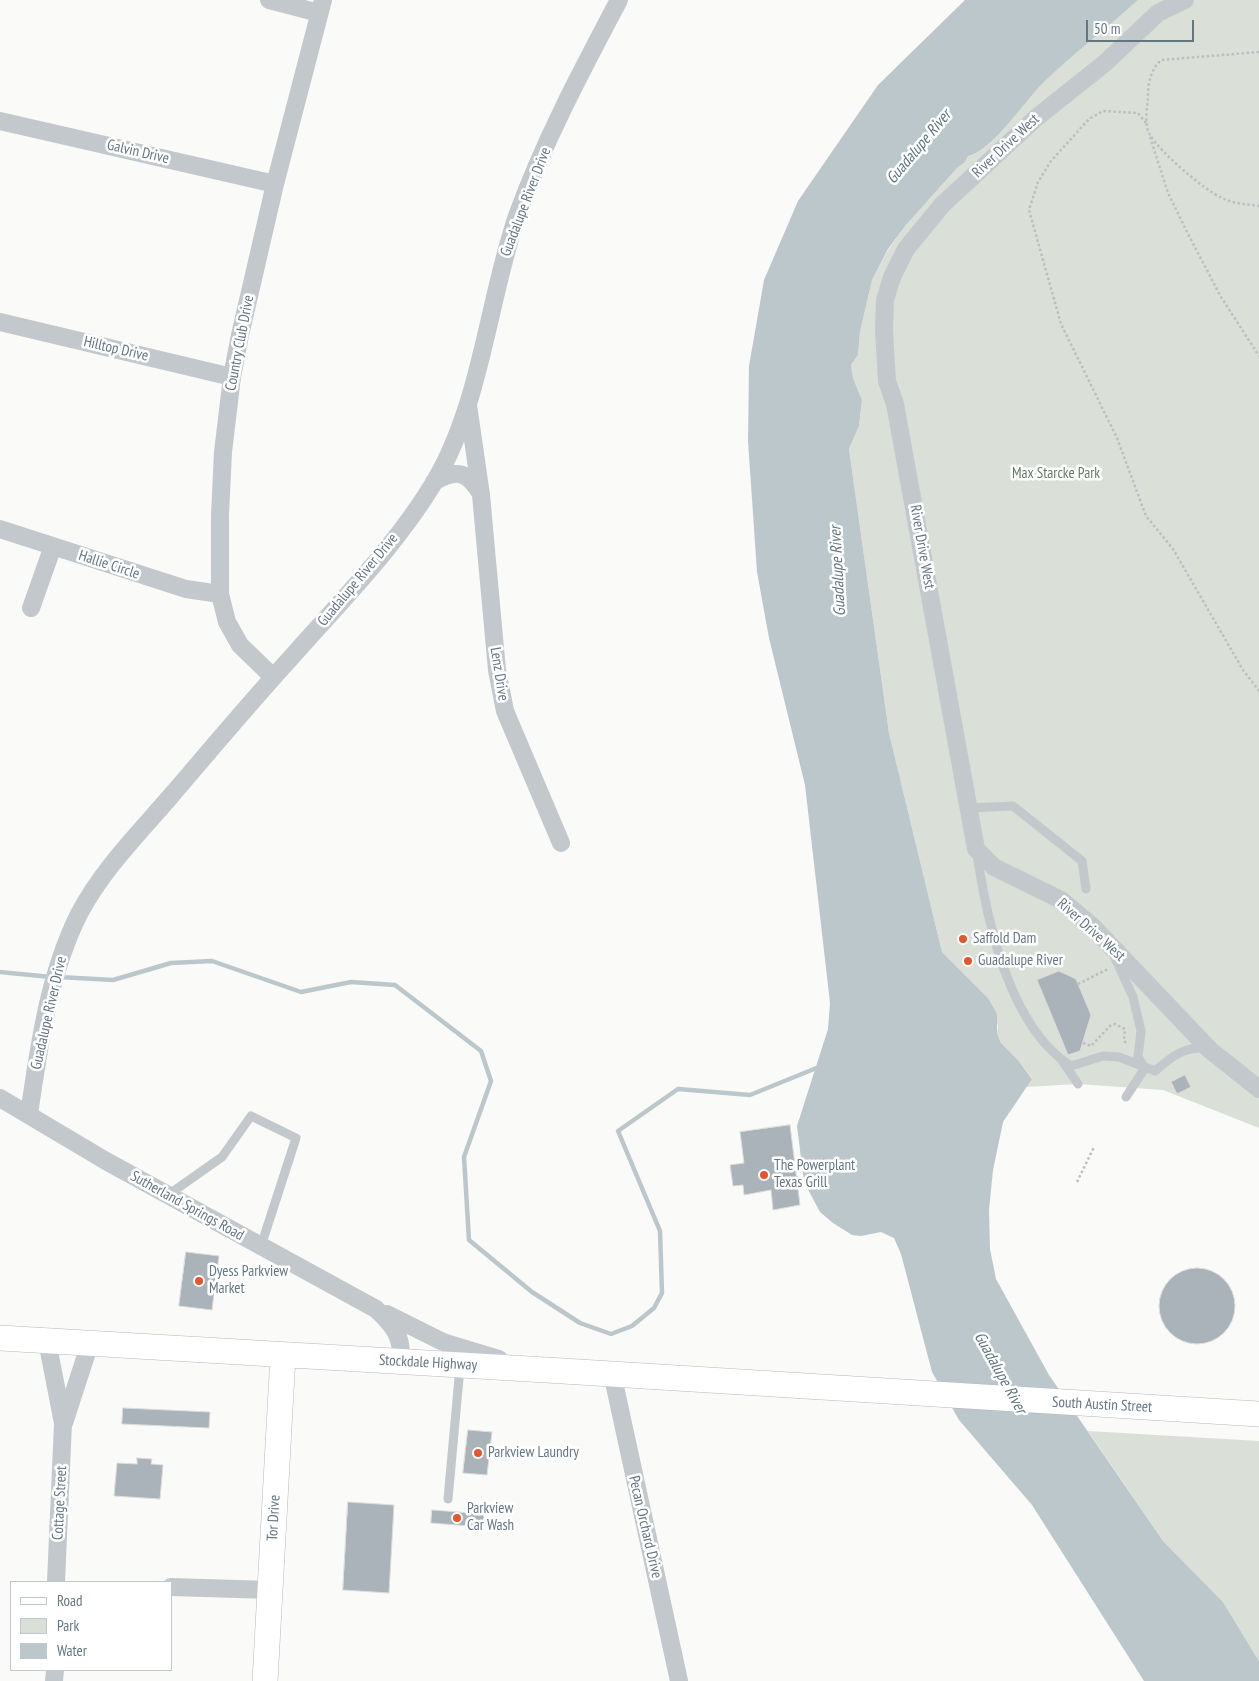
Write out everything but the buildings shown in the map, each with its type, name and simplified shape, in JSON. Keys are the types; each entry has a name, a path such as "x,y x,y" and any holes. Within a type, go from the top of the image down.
{"main road":[{"name":"Stockdale Highway","path":"0,1338 551,1369 855,1391"},
{"name":"Tor Drive","path":"266,1681 283,1355"},
{"name":"South Austin Street","path":"855,1391 1259,1414"}],"street":[{"path":"269,0 321,6"},
{"name":"Guadalupe River Drive","path":"30,1114 47,1012 65,945 79,914 98,880 273,676 355,586 410,518 434,482 449,454 468,402 517,217 538,165 580,74 618,0"},
{"name":"River Drive West","path":"1185,0 1158,13 1105,63 1036,118 942,205 906,249 892,277 885,300 884,330 887,380 899,422 976,849 994,867 1061,900 1107,942 1210,1050 1259,1089"},
{"name":"Country Club Drive","path":"273,676 240,645 227,622 220,594 220,515 223,452 232,377 275,184 321,6"},
{"name":"Galvin Drive","path":"0,121 275,184"},
{"name":"Hilltop Drive","path":"0,322 232,377"},
{"name":"Lenz Drive","path":"468,402 482,495 497,670 505,711 561,843"},
{"path":"434,482 447,474 462,474 474,481 482,495"},
{"name":"Hallie Circle","path":"0,529 186,589 220,594"},
{"path":"31,608 53,546"},
{"name":"Sutherland Springs Road","path":"0,1098 30,1114 106,1161 260,1246 376,1309 443,1342 462,1349 551,1369"},
{"name":"Sutherland Springs Road","path":"376,1309 390,1322 398,1333 402,1351 400,1361"},
{"name":"Cottage Street","path":"47,1341 63,1423 56,1581"},
{"name":"Cottage Street","path":"63,1423 90,1343"},
{"name":"Pecan Orchard Drive","path":"612,1373 679,1681"},
{"path":"172,1587 270,1590"}],"lane":[{"path":"969,808 1013,806 1082,861 1086,889"},
{"path":"976,849 989,925 1006,975 1031,1025 1062,1060 1078,1084 1080,1072 1085,1063"},
{"path":"1107,942 1134,997 1141,1031 1138,1057 1145,1068"},
{"path":"1062,1060 1071,1066 1103,1056 1119,1057 1155,1071 1179,1052 1198,1048 1210,1050"},
{"path":"1126,1097 1145,1068"},
{"path":"168,1195 222,1157 251,1116 296,1138 260,1246"},
{"path":"448,1499 460,1364"}],"path":[{"path":"1146,123 1148,83 1153,67 1161,60 1259,52"},
{"path":"1259,356 1222,297 1168,194 1146,123 1138,113 1117,110 1103,111 1089,119 1051,160 1035,190 1029,210 1062,324 1117,438 1146,516 1173,549 1243,670 1259,691"},
{"path":"1150,135 1166,154 1221,198 1236,204 1259,206"},
{"path":"1078,984 1118,964"},
{"path":"1082,1043 1091,1046 1110,1026 1119,1024 1125,1029 1124,1041 1126,1043 1140,1045"},
{"path":"1077,1182 1094,1147"}],"green space":[{"name":"Max Starcke Park","path":"1138,0 1259,0 1259,1128 1163,1090 1078,1084 1026,1087 1032,1078 1001,1043 997,1033 998,1026 988,998 942,952 889,733 849,449 859,426 862,400 853,378 851,365 858,355 860,332 872,280 888,250 906,225 957,168 965,162 968,156 987,145 998,135 1043,83"},
{"path":"1088,1431 1259,1441 1259,1661 1223,1602 1163,1541"}],"water":[{"path":"965,0 1138,0 1043,83 998,135 977,152 968,156 965,162 957,168 906,225 888,249 872,280 860,332 858,355 851,365 853,378 862,400 859,426 849,449 889,733 942,952 988,998 997,1014 997,1033 1001,1043 1018,1060 1032,1079 1003,1122 993,1170 989,1210 990,1249 996,1279 1049,1375 1163,1541 1223,1602 1259,1661 1259,1681 1144,1681 1032,1505 959,1420 932,1372 901,1254 894,1238 881,1232 861,1236 852,1235 820,1212 804,1182 797,1126 828,1029 830,1003 805,785 769,638 757,572 748,441 749,366 764,280 798,201 878,85"}],"waterway":[{"path":"59,977 113,980 171,963 212,961 301,992 351,982 395,985 481,1051 491,1081 464,1157 469,1240 532,1292 580,1323 611,1334 632,1326 654,1308 662,1293 660,1231 618,1131 678,1089 750,1095 819,1067"},
{"path":"0,972 51,977"}],"place":[{"name":"Saffold Dam","path":"963,939"},
{"name":"Guadalupe River","path":"968,961"},
{"name":"The Powerplant Texas Grill","path":"764,1175"},
{"name":"Dyess Parkview Market","path":"199,1281"},
{"name":"Parkview Laundry","path":"478,1453"},
{"name":"Parkview Car Wash","path":"457,1518"}]}
